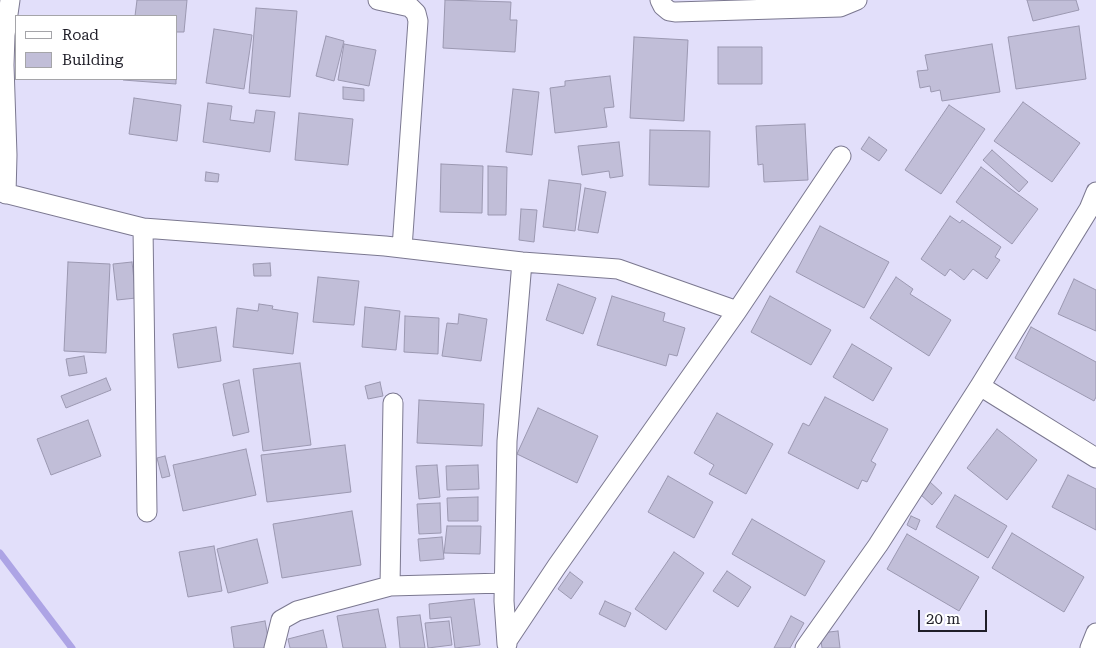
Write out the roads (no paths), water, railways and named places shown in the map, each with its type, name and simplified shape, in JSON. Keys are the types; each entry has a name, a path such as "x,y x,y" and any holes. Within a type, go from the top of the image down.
{"street":[{"path":"10,0 5,35 7,155 3,193 143,228 402,248 522,262 618,269 737,311"},
{"path":"378,0 410,8 416,13 418,22 402,248"},
{"path":"660,0 669,11 675,12 840,7 858,0"},
{"path":"507,644 557,566 737,311 841,156"},
{"path":"805,648 878,545 980,386 1089,209 1096,192"},
{"path":"143,228 147,512"},
{"path":"507,644 504,583 506,441 522,262"},
{"path":"980,386 1096,458"},
{"path":"390,586 393,403"},
{"path":"274,648 281,620 297,611 390,586 504,583"},
{"path":"1090,648 1096,633"}],"waterway":[{"path":"0,553 72,648"}]}
